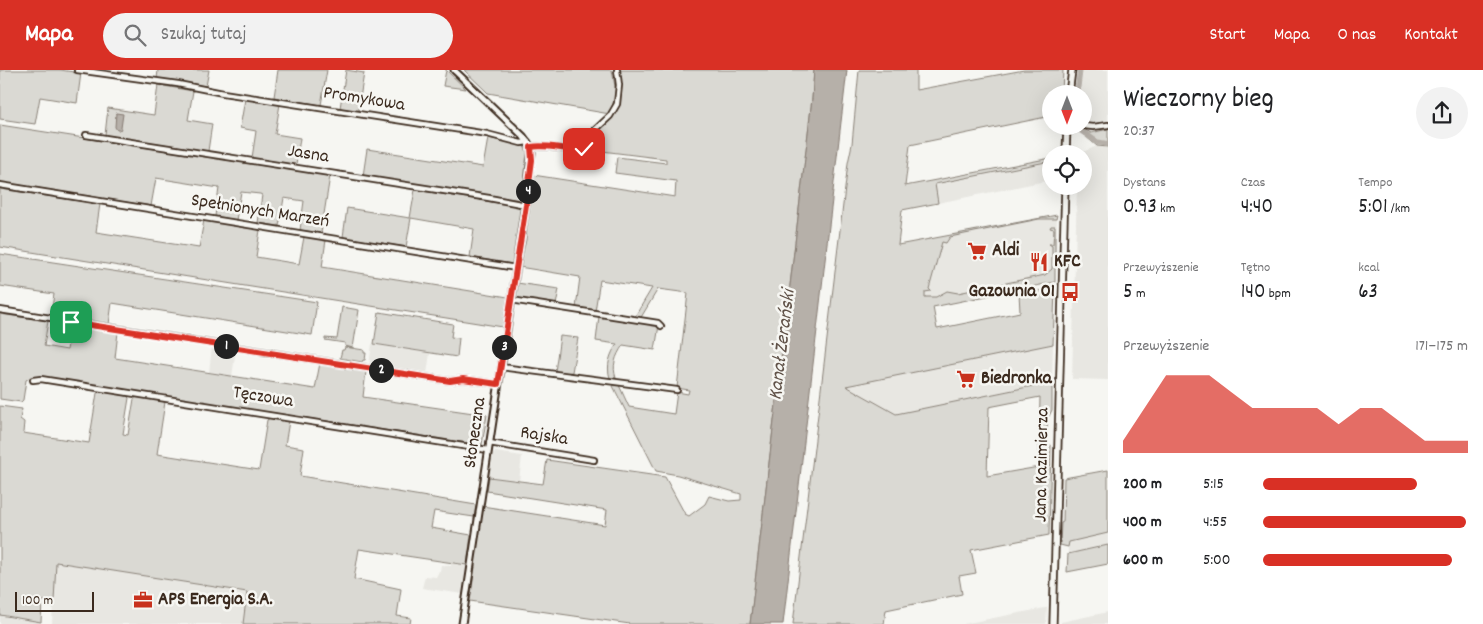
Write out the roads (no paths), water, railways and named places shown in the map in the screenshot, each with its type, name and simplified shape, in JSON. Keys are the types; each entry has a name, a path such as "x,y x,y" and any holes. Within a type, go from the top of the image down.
{"main road":[{"path":"1070,85 1072,70"},
{"name":"Jana Kazimierza","path":"1053,624 1065,195"}],"street":[{"name":"Promykowa","path":"77,70 178,84 223,93 487,134 529,144 576,149 586,148 598,126 615,109 619,94 617,70"},
{"path":"454,70 529,144"},
{"path":"1092,127 1108,125"},
{"name":"Jasna","path":"86,136 526,205"},
{"name":"Słoneczna","path":"462,624 526,205 532,160 529,144"},
{"name":"Spełnionych Marzeń","path":"0,186 516,268"},
{"path":"511,300 658,323 661,326"},
{"path":"0,310 450,381 463,379 498,384"},
{"path":"501,367 677,390"},
{"name":"Tęczowa","path":"33,380 42,379 488,450"},
{"name":"Rajska","path":"489,443 594,460"}],"water":[{"name":"Kanał Żerański","path":"814,70 847,70 783,624 750,624 812,99"},
{"path":"116,113 123,114 120,130 117,130 115,127"}],"waterway":[{"path":"1078,85 1080,70"},
{"path":"1087,135 1097,142 1108,144"}],"place":[{"name":"Aldi","path":"977,251"},
{"name":"KFC","path":"1039,262"},
{"name":"Gazownia 01","path":"1070,292"},
{"name":"Biedronka","path":"966,379"},
{"name":"APS Energia S.A.","path":"143,600"}]}
